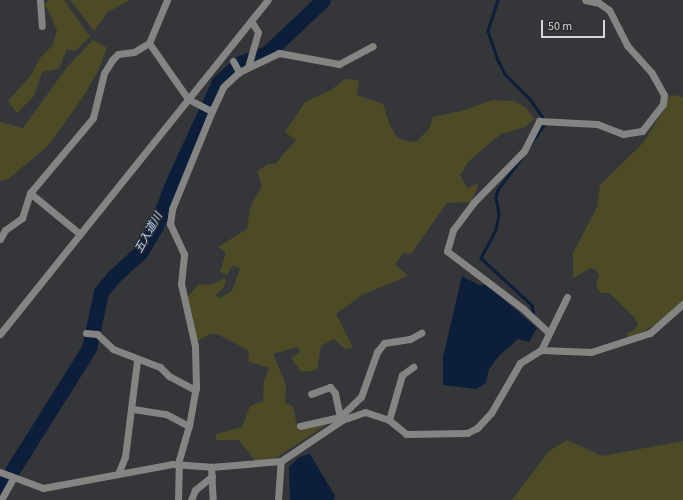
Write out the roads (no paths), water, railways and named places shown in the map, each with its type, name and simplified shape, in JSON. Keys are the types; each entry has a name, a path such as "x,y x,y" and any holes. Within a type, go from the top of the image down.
{"street":[{"path":"40,0 42,26"},
{"path":"0,239 5,230 26,213 30,193 93,118 104,73 112,60 118,54 134,52 149,43 167,0"},
{"path":"0,334 268,0"},
{"path":"548,332 522,308 447,251 453,230 473,203 524,151 539,121 597,124 623,134 642,131 663,104 664,95 652,72 627,45 609,10 599,3 585,0"},
{"path":"248,67 258,32 251,21"},
{"path":"149,43 188,99 200,107 212,111"},
{"path":"178,500 179,464 189,426 195,390 194,346 181,284 184,254 170,224 172,209 212,111 223,87 239,72 279,53 339,64 373,46"},
{"path":"232,61 239,72"},
{"path":"30,193 80,234"},
{"path":"541,350 548,332 567,297"},
{"path":"300,426 365,412 388,420 406,434 467,433 477,428 491,413 520,363 541,350 591,352 650,333 683,304"},
{"path":"86,333 97,334 113,349 137,360 160,367 169,376 195,390"},
{"path":"1,472 13,478 43,488 179,464 211,467 281,460 341,418 361,397 377,352 384,343 410,339 421,333"},
{"path":"118,474 125,457 133,408 132,381 137,360"},
{"path":"388,420 402,375 413,367"},
{"path":"311,394 330,387 335,393 341,418"},
{"path":"133,408 166,414 189,426"},
{"path":"278,500 281,460"},
{"path":"211,467 214,500"},
{"path":"191,500 195,490 212,476"},
{"path":"1,500 13,478"}],"water":[{"path":"462,276 479,285 487,285 537,328 529,342 518,339 499,356 489,369 486,383 476,389 443,385 443,357"},
{"path":"310,454 335,496 334,500 290,500 289,467 299,457"}],"waterway":[{"name":"五入道川","path":"0,490 89,348 101,292 113,277 140,253 156,226 173,182 219,82 240,63 267,53 323,0"},
{"path":"498,0 488,31 498,60 505,74 530,99 542,116 545,124 529,147"},
{"path":"522,158 498,190 496,198 499,214 496,230 481,258 532,305 534,317"}]}
